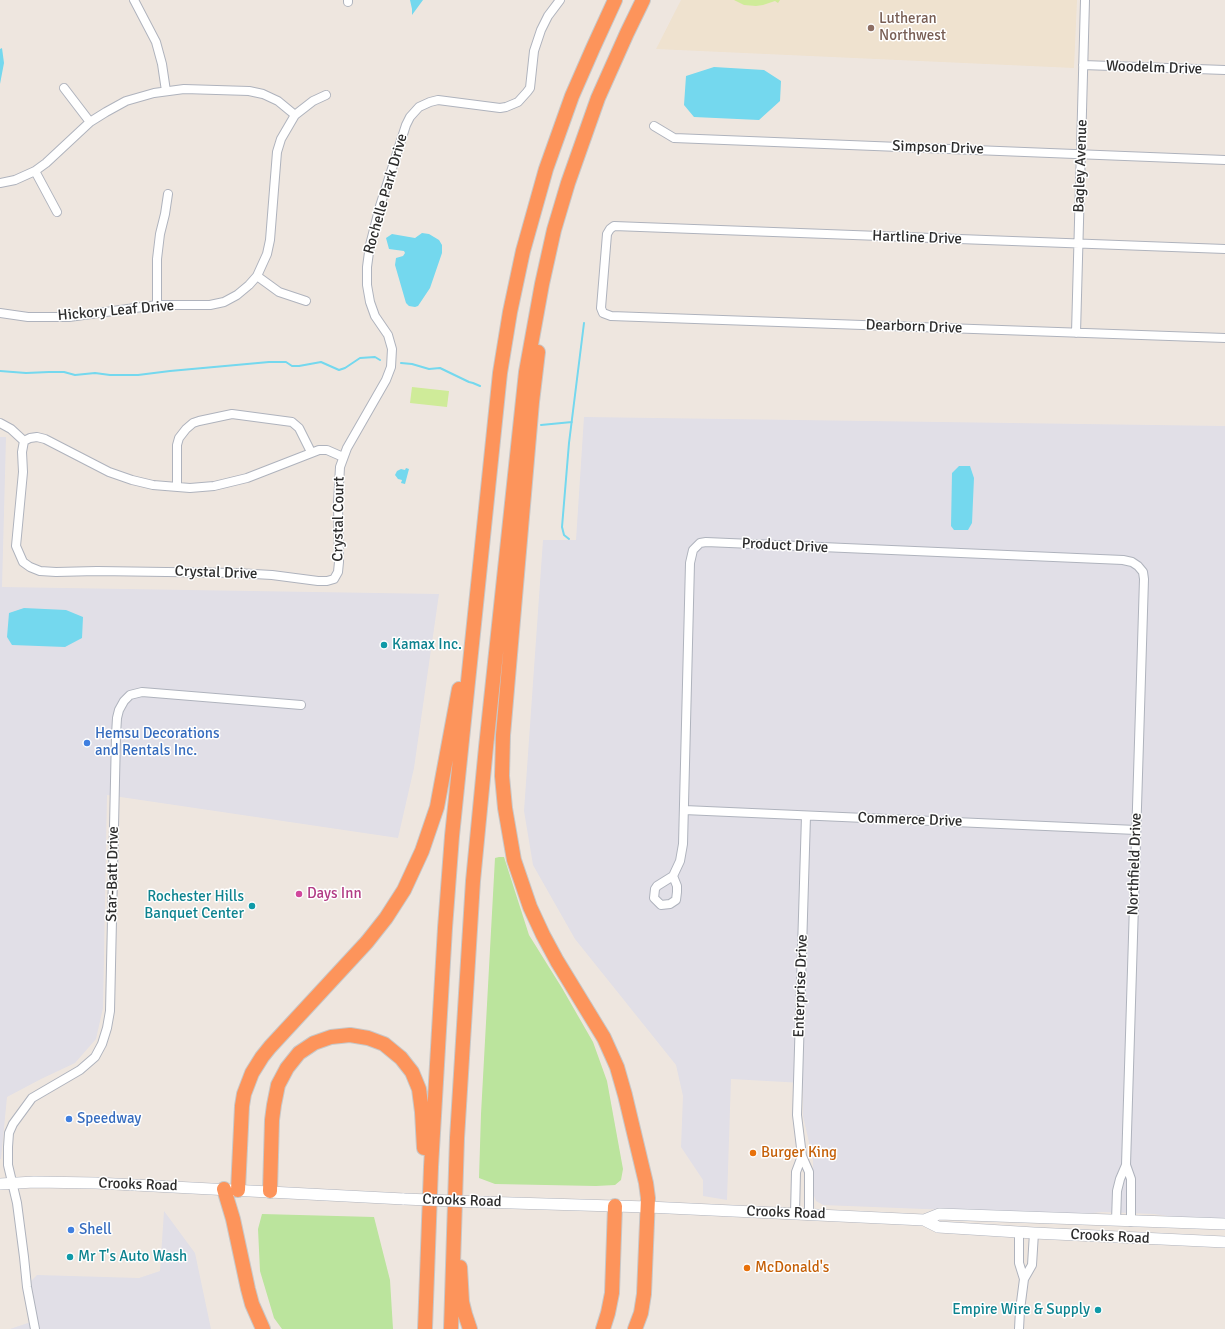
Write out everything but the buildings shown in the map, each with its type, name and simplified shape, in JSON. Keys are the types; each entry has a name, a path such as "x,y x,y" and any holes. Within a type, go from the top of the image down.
{"highway":[{"path":"425,1329 437,1034 452,836 500,372 510,312 523,251 546,169 562,123 585,66 615,0"},
{"path":"451,1329 455,1182 461,1054 468,952 486,747 520,412 530,339 548,254 568,183 584,136 612,67 643,0"},
{"path":"548,254 532,402 504,727 502,770 505,808 514,860 530,907 555,956 604,1038 617,1067 625,1095 648,1190 644,1294 641,1313 635,1329"},
{"path":"263,1329 252,1304 233,1219 231,1190 244,1094 252,1073 270,1047 337,976 377,930 404,890 422,851 432,823 441,789 477,588"},
{"path":"270,1191 274,1105 278,1085 286,1068 299,1053 314,1043 339,1035 359,1035 384,1044 401,1058 412,1072 419,1089 422,1112 428,1229"},
{"path":"455,1182 462,1302 464,1314 470,1329"},
{"path":"603,1329 612,1293 615,1206"}],"main road":[{"name":"Crooks Road","path":"0,1184 34,1182 92,1183 479,1202 809,1214 924,1220 938,1227 1225,1242"},
{"name":"Crooks Road","path":"924,1220 939,1214 1131,1222 1225,1224"},
{"path":"1019,1232 1022,1224 1036,1218"},
{"path":"1114,1237 1128,1231 1131,1222"},
{"path":"1177,1240 1176,1236 1179,1228 1189,1223"}],"street":[{"path":"134,0 160,52 166,91"},
{"name":"Rochelle Park Drive","path":"343,457 386,380 391,367 392,349 388,335 376,316 370,302 367,285 367,267 370,245 380,206 407,122 419,107 438,100 500,108 518,102 530,88 533,59 538,36 548,16 560,0"},
{"name":"Bagley Avenue","path":"1076,333 1085,0"},
{"name":"Woodelm Drive","path":"1083,65 1225,70"},
{"path":"64,88 90,122"},
{"path":"0,183 15,180 35,171 46,163 90,122 126,101 143,96 184,89 249,91 262,94 278,101 295,115"},
{"name":"Hickory Leaf Drive","path":"0,313 28,317 69,317 157,305 210,305 224,302 237,295 257,276 267,254 270,240 277,152 281,139 295,115 313,101 326,95"},
{"name":"Simpson Drive","path":"654,126 674,138 1225,160"},
{"path":"35,171 57,212"},
{"path":"157,305 157,259 160,234 168,194"},
{"name":"Hartline Drive","path":"604,313 601,308 607,234 614,226 1225,249"},
{"path":"257,276 279,292 306,301"},
{"name":"Dearborn Drive","path":"604,313 611,316 1225,338"},
{"path":"177,487 177,450 179,438 193,423 199,421 232,414 292,422 299,428 312,452"},
{"path":"0,423 11,429 24,441 37,437 45,439 109,472 153,485 190,488 214,486 247,478 319,450 327,450 343,457"},
{"name":"Crystal Drive","path":"24,441 22,452 23,472 16,546 18,554 23,562 30,567 40,571 56,572 97,571 243,573 327,581 334,579"},
{"name":"Crystal Court","path":"334,579 338,572 339,562 338,489 340,467 343,457"},
{"name":"Product Drive","path":"673,876 680,861 683,844 690,563 693,550 700,543 706,542 1123,560 1132,562 1138,566"},
{"name":"Northfield Drive","path":"1116,1221 1117,1191 1126,1164 1144,579 1143,572 1138,566"},
{"name":"Star-Batt Drive","path":"13,1184 8,1166 9,1133 13,1124 32,1098 80,1070 95,1057 102,1044 107,1028 111,991 116,735 117,718 124,701 130,695 142,692 301,705"},
{"name":"Commerce Drive","path":"684,810 1136,830"},
{"name":"Enterprise Drive","path":"806,816 797,1091 798,1132 802,1156 809,1172 809,1214"},
{"name":"Enterprise Drive","path":"795,1214 796,1172 802,1156"},
{"name":"Northfield Drive","path":"1126,1164 1131,1179 1131,1222"},
{"path":"13,1184 27,1287 35,1329"},
{"path":"1019,1232 1019,1263 1024,1279"},
{"path":"1019,1329 1024,1279 1032,1265 1034,1233"}],"shaded area":[{"name":"Lutheran Northwest","path":"681,0 1077,0 1074,68 656,49"},
{"path":"584,417 1225,426 1225,1220 1174,1217 1154,1214 1102,1212 1075,1215 823,1205 816,1201 813,1193 813,1160 803,1116 803,1083 731,1079 727,1200 703,1196 703,1180 681,1147 683,1096 676,1065 575,939 533,865 524,811 543,540 576,540"},
{"path":"0,437 6,437 2,587 439,594 414,768 398,838 107,795 103,1008 96,1039 75,1063 7,1097 1,1159 0,1159"},
{"path":"164,1211 195,1253 211,1329 10,1329 37,1320 31,1281 37,1275 139,1278 160,1271"}],"green space":[{"path":"734,0 780,0 778,3 775,1 756,6 744,5"},
{"path":"412,387 449,391 447,407 410,403"},
{"path":"504,857 529,935 593,1042 607,1081 623,1169 621,1180 615,1185 495,1184 479,1178 495,858"},
{"path":"262,1214 374,1217 390,1280 393,1329 282,1329 274,1318 260,1271 258,1229"}],"water":[{"path":"410,0 423,0 412,15 412,9"},
{"path":"2,48 4,63 0,84 0,49"},
{"path":"714,67 764,70 781,81 780,101 759,120 694,117 684,105 686,76"},
{"path":"422,233 429,234 439,240 442,245 442,253 430,288 418,306 415,307 409,306 406,303 395,265 396,258 403,256 405,253 404,251 389,249 386,238 392,234 415,238"},
{"path":"959,466 970,466 974,478 972,523 968,530 954,530 951,526 952,473"},
{"path":"406,468 409,469 405,484 401,483 402,480 398,479 395,475 397,471 401,469 405,470"},
{"path":"24,608 66,610 83,617 82,638 65,647 12,645 7,637 9,613"}],"waterway":[{"path":"569,539 564,535 562,527 569,443 584,323"},
{"path":"0,371 26,373 64,372 75,375 95,373 110,375 138,375 269,362 286,362 292,366 321,362 339,370 345,368 360,358 375,357 380,360"},
{"path":"401,363 412,364 429,369 440,368 480,386"},
{"path":"541,425 572,422"}],"place":[{"name":"Lutheran Northwest","path":"871,28"},
{"name":"Kamax Inc.","path":"384,645"},
{"name":"Hemsu Decorations and Rentals Inc.","path":"87,743"},
{"name":"Days Inn","path":"299,894"},
{"name":"Rochester Hills Banquet Center","path":"252,906"},
{"name":"Speedway","path":"69,1119"},
{"name":"Burger King","path":"753,1153"},
{"name":"Shell","path":"71,1230"},
{"name":"Mr T's Auto Wash","path":"70,1257"},
{"name":"McDonald's","path":"747,1268"},
{"name":"Empire Wire & Supply","path":"1098,1310"}]}
